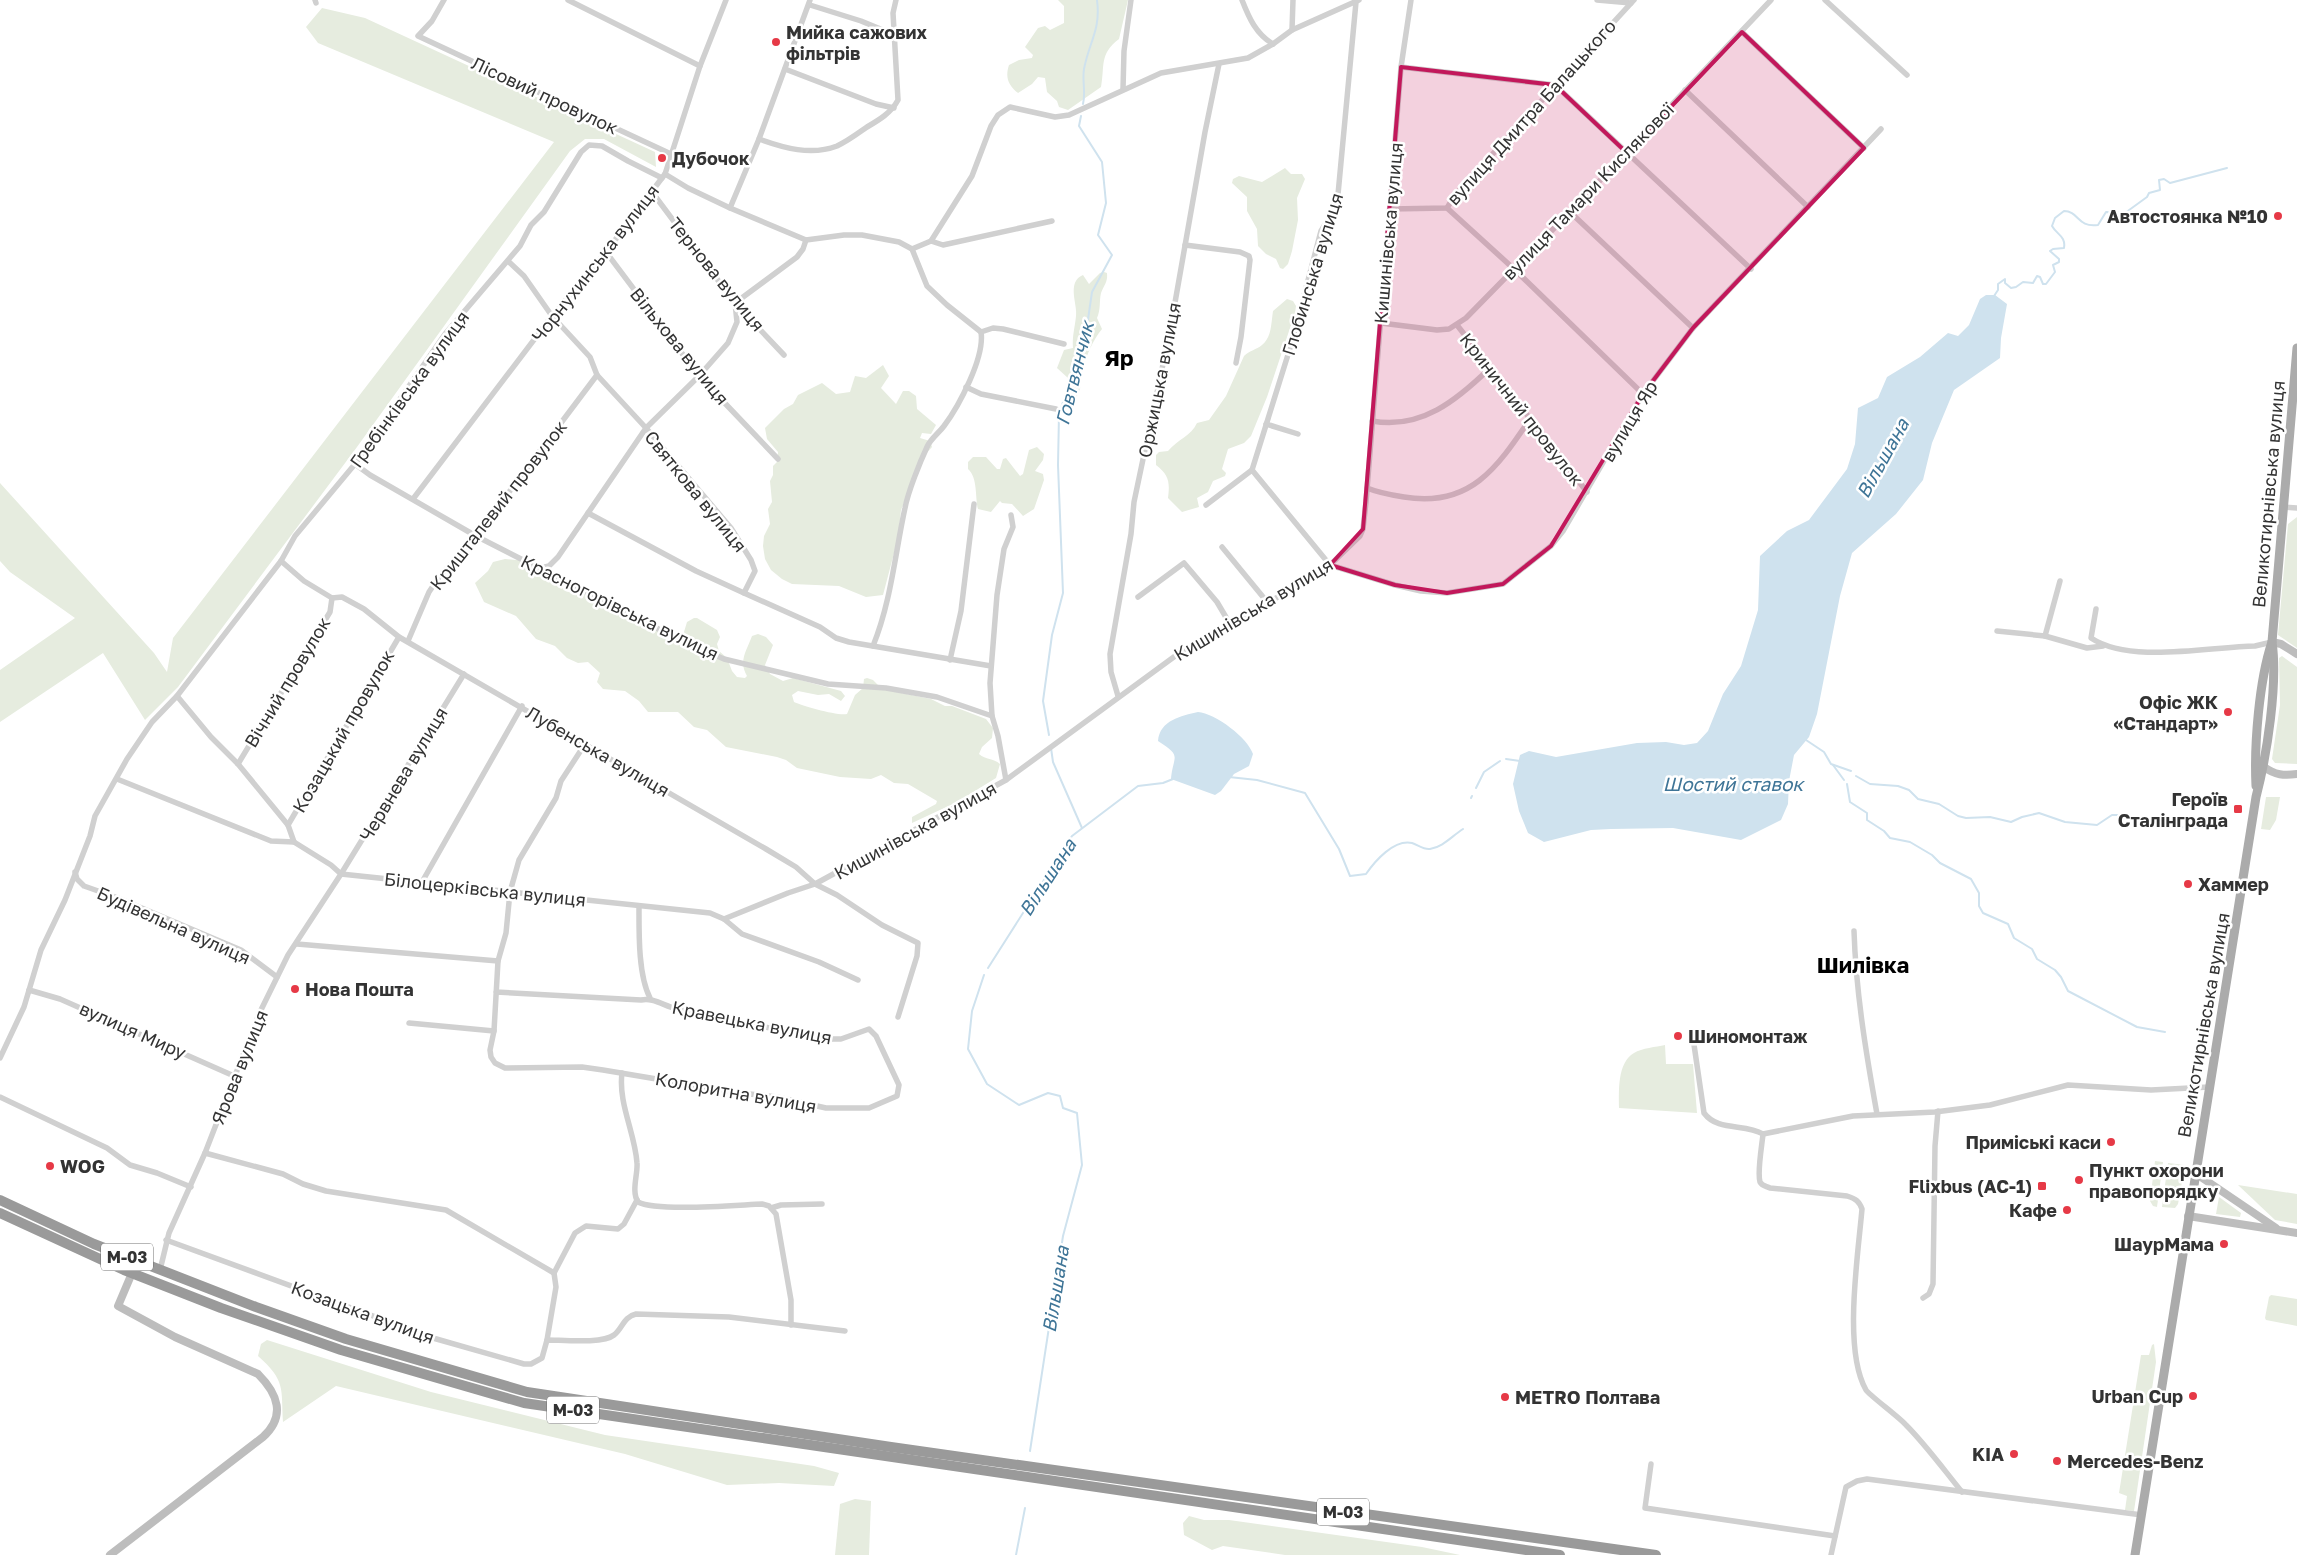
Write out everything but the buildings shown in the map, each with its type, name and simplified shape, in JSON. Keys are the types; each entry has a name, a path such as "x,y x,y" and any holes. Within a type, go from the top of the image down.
{"highway":[{"name":"М-03","path":"0,1200 94,1244 346,1339 527,1392 899,1448 1656,1555"},
{"name":"М-03","path":"0,1213 132,1273 221,1308 341,1350 524,1403 1560,1555"}],"main road":[{"name":"Великотирнівська вулиця","path":"2135,1555 2256,797 2264,767 2275,663 2272,642 2297,348"},
{"name":"Великотирнівська вулиця","path":"2256,797 2255,760 2265,662 2272,642"},
{"path":"2255,760 2264,767"}],"street":[{"name":"Лісовий провулок","path":"444,0 432,21 418,36 671,154"},
{"path":"568,0 700,66"},
{"name":"Чорнухинська вулиця","path":"413,499 552,316 606,252 663,176 700,66 726,0"},
{"path":"759,139 777,146 807,152 818,151 837,146 848,140 894,108 898,100 893,13 896,0"},
{"path":"1123,90 1124,50 1132,0"},
{"path":"1242,0 1256,29 1264,39 1273,44"},
{"path":"1292,30 1293,0"},
{"name":"Кишинівська вулиця","path":"724,918 815,884 1006,780 1118,696 1182,651 1268,603 1330,565 1355,542 1363,529 1402,68 1411,0"},
{"path":"1596,0 1632,2"},
{"name":"вулиця Тамари Кислякової","path":"1457,325 1570,212 1771,0"},
{"path":"1825,0 1908,75"},
{"path":"912,249 931,241 972,176 991,126 998,116 1010,107 1055,117 1070,115 1096,105 1123,90 1161,73 1248,58 1273,44 1292,30 1358,1"},
{"name":"Глобинська вулиця","path":"1252,470 1291,345 1322,231 1337,205 1358,1"},
{"path":"730,208 759,139 810,2 861,20 895,35"},
{"name":"вулиця Дмитра Балацького","path":"1390,209 1447,208 1455,195 1632,2"},
{"path":"1742,32 1864,148"},
{"name":"Оржицька вулиця","path":"1118,696 1110,672 1110,654 1131,534 1134,502 1170,331 1204,132 1220,64"},
{"path":"1402,68 1555,85 1751,269"},
{"path":"785,69 876,104 894,108"},
{"path":"1685,90 1808,206"},
{"name":"вулиця Яр","path":"1330,565 1395,586 1421,591 1447,593 1503,584 1551,546 1587,492 1643,394 1693,328 1882,129"},
{"name":"Гребінківська вулиця","path":"0,1058 24,1007 41,950 90,836 95,816 127,759 148,728 177,696 281,561 295,536 355,464 445,334 493,275 508,261 531,225 544,212 577,158 588,145 602,146 628,161 663,176"},
{"path":"663,176 730,208 806,240 844,235 862,235 899,242 912,249 927,286 981,332 982,340 976,363 966,387 943,428 926,447 907,498 892,580 880,630 873,646"},
{"name":"Тернова вулиця","path":"652,192 736,303 784,355"},
{"path":"1447,208 1514,269 1643,394"},
{"path":"1570,212 1693,328"},
{"path":"931,241 943,245 1052,221"},
{"path":"542,568 548,566 558,557 646,428 699,376 728,343 737,322 736,303 797,257 803,250 806,240"},
{"path":"1184,245 1240,252 1248,256 1250,260 1242,337 1236,363"},
{"name":"Вільхова вулиця","path":"606,252 699,376 778,459"},
{"name":"Святкова вулиця","path":"508,261 524,276 552,316 590,358 598,375 731,528 751,560 755,571 744,592"},
{"path":"1381,323 1437,330 1449,329 1457,325"},
{"name":"Криничний провулок","path":"1457,325 1587,492"},
{"path":"981,332 993,328 1003,328 1064,344"},
{"path":"1372,421 1396,423 1424,418 1452,402 1490,368"},
{"name":"Кришталевий провулок","path":"408,641 429,592 439,577 476,536 598,375"},
{"path":"966,387 981,394 1056,410"},
{"path":"1367,488 1377,493 1414,499 1444,498 1457,495 1480,482 1495,467 1530,419"},
{"path":"1266,424 1298,434"},
{"name":"Красногорівська вулиця","path":"355,464 370,475 476,536 680,640 724,659 828,684 886,688 937,697 992,716"},
{"path":"1206,504 1252,470 1330,565"},
{"path":"950,660 961,611 974,504"},
{"path":"2283,507 2297,508"},
{"path":"588,514 696,571 820,627 836,638 991,666"},
{"path":"1006,780 990,700 997,595 1004,549 1012,527 1011,515"},
{"path":"1222,547 1268,603"},
{"name":"Лубенська вулиця","path":"281,561 304,581 332,598 342,597 364,609 399,637 522,706 781,858 815,884 918,943 917,956 898,1017"},
{"path":"1138,597 1184,563 1217,602 1230,624"},
{"path":"2045,636 2060,581"},
{"name":"Вічний провулок","path":"238,764 330,612 332,598"},
{"path":"2096,609 2091,638 2103,646"},
{"path":"1997,631 2045,636 2087,648 2103,646 2132,652 2255,646 2272,642 2281,644 2297,654"},
{"name":"Козацький провулок","path":"288,825 399,637"},
{"name":"Червнева вулиця","path":"341,874 464,674"},
{"path":"177,696 211,737 238,764 288,825 294,842"},
{"path":"422,882 522,706"},
{"path":"409,1023 494,1031 498,962 507,926 510,892 519,860 556,798 561,780 585,744"},
{"path":"2264,767 2285,776 2297,774"},
{"path":"117,779 271,841 294,842 331,865 341,874"},
{"name":"Будівельна вулиця","path":"75,872 77,879 84,886 118,898 241,950 277,977"},
{"name":"Білоцерківська вулиця","path":"341,874 710,913 724,918 742,934 819,962 858,980"},
{"name":"Ярова вулиця","path":"160,1270 166,1240 205,1153 259,1014 277,977 341,874"},
{"path":"639,906 639,940 644,983 650,998"},
{"path":"1854,931 1856,983 1866,1056 1877,1114"},
{"path":"297,944 498,962"},
{"name":"вулиця Миру","path":"29,990 60,998 234,1076"},
{"name":"Кравецька вулиця","path":"496,992 641,1000 650,998 666,1006 721,1019 832,1039 841,1039 859,1033"},
{"name":"Колоритна вулиця","path":"494,1031 491,1057 495,1063 505,1068 582,1067 740,1093 777,1097 826,1108 869,1108 897,1096 899,1085 876,1036 869,1029 859,1033"},
{"path":"1692,1031 1704,1113 1709,1119 1717,1123 1757,1130 1763,1134 1809,1123 1877,1114 1938,1111 1990,1104 2068,1085 2086,1084 2142,1090 2209,1087"},
{"path":"622,1073 622,1094 637,1162 635,1194 637,1200 640,1203 666,1206 707,1207 762,1204 771,1208 776,1214 791,1300 791,1325"},
{"path":"0,1097 107,1148 130,1165 157,1173 191,1187"},
{"path":"1923,1298 1929,1294 1933,1284 1935,1146 1938,1111"},
{"path":"1763,1134 1760,1173 1762,1185 1770,1188 1847,1196 1856,1198 1860,1204 1862,1209 1854,1320 1858,1360 1866,1392 1891,1410 1907,1426 1962,1492"},
{"path":"205,1153 283,1174 303,1184 326,1190 446,1210 554,1273 580,1228 591,1226 618,1230 624,1224 637,1200"},
{"path":"2195,1173 2219,1191 2280,1230"},
{"path":"771,1208 781,1204 822,1204"},
{"path":"2188,1216 2297,1233"},
{"name":"Козацька вулиця","path":"166,1240 433,1338 524,1364 532,1364 542,1358 556,1287 554,1273"},
{"path":"110,1555 263,1437 271,1430 277,1411 274,1395 268,1384 258,1374 175,1337 118,1306 132,1273"},
{"path":"547,1340 609,1338 619,1331 628,1317 636,1314 710,1316 845,1331"},
{"path":"1651,1464 1645,1508 1835,1536"},
{"path":"1831,1555 1846,1487 1857,1481 1867,1479 2142,1516"}],"highlighted area":[{"path":"1742,32 1864,148 1693,328 1643,394 1551,546 1503,584 1447,593 1395,585 1330,565 1363,529 1401,67 1555,85 1627,153"}],"shaded area":[{"path":"1058,0 1128,0 1119,39 1108,50 1104,61 1101,87 1068,110 1059,107 1057,101 1047,92 1045,78 1038,77 1032,84 1018,93 1012,87 1007,77 1009,65 1019,60 1032,58 1033,55 1025,47 1038,28 1045,26 1050,30 1064,23 1064,6"},
{"path":"322,8 365,18 655,152 656,167 604,139 585,139 570,151 357,447 178,687 145,720 103,653 0,722 0,670 75,618 10,572 0,561 0,483 154,653 167,672 173,638 554,142 318,43 306,27"},
{"path":"1285,168 1291,174 1302,174 1305,179 1297,198 1298,220 1292,251 1288,264 1283,269 1280,268 1276,259 1266,254 1258,246 1257,229 1247,211 1247,197 1232,183 1233,179 1239,176 1262,182"},
{"path":"1100,273 1107,273 1107,279 1101,293 1097,318 1102,329 1086,359 1077,396 1075,399 1064,397 1068,378 1057,368 1064,350 1073,348 1076,320 1075,283 1083,275 1089,284"},
{"path":"1287,299 1293,301 1296,306 1295,313 1267,397 1251,436 1244,443 1228,449 1222,469 1226,473 1225,476 1213,481 1208,492 1197,498 1199,507 1182,512 1168,498 1168,479 1164,472 1156,465 1156,455 1159,452 1168,451 1191,431 1197,423 1209,420 1226,396 1244,356 1262,345 1268,338 1273,311"},
{"path":"883,365 889,376 881,388 896,404 903,391 909,391 916,396 917,409 936,425 931,434 922,433 920,438 930,441 932,447 923,457 901,510 898,538 883,595 866,597 839,586 792,584 771,570 765,559 764,536 770,524 768,509 772,502 770,481 773,475 773,466 777,462 778,452 767,439 765,428 784,409 793,404 798,395 822,383 836,394 850,392 855,376 866,378"},
{"path":"1037,447 1044,454 1043,460 1035,471 1043,474 1044,480 1034,509 1023,516 1012,504 1000,501 991,512 978,509 975,482 968,469 968,462 973,457 986,457 997,469 1000,469 1003,459 1006,458 1020,476 1023,474 1029,450"},
{"path":"2297,517 2297,648 2278,635 2288,524"},
{"path":"505,559 520,559 553,577 568,592 575,591 580,586 611,599 641,625 684,638 687,637 684,632 687,622 697,618 717,630 720,637 717,644 719,651 727,658 732,671 737,677 745,678 747,676 744,671 743,660 752,636 758,634 766,637 773,645 765,665 770,674 783,681 793,678 841,691 845,696 841,701 829,694 818,695 798,691 792,695 794,702 805,706 828,712 847,714 855,695 863,688 864,679 867,678 873,680 882,689 931,699 945,706 952,706 986,719 993,728 992,738 982,747 979,754 1000,764 996,778 957,802 912,823 912,817 936,804 937,801 908,784 894,783 881,775 871,779 840,777 797,768 786,760 777,757 726,747 707,730 694,727 678,712 648,712 639,701 625,691 603,689 597,682 600,673 588,662 578,663 567,658 555,646 536,639 516,616 484,602 475,583 488,571 493,562"},
{"path":"2282,656 2297,667 2297,764 2275,763 2272,759 2280,705 2279,658"},
{"path":"2266,797 2280,797 2276,820 2270,830 2261,829"},
{"path":"1665,1045 1666,1064 1693,1064 1697,1113 1619,1108 1620,1078 1624,1063 1634,1053"},
{"path":"2155,1161 2163,1162 2157,1207 2153,1206 2150,1201"},
{"path":"2168,1163 2185,1165 2178,1204 2175,1208 2162,1207"},
{"path":"2238,1185 2297,1194 2297,1224 2275,1220"},
{"path":"2219,1197 2241,1213 2240,1217 2216,1214"},
{"path":"2271,1295 2297,1299 2297,1326 2266,1320 2269,1297"},
{"path":"267,1340 431,1392 605,1435 814,1466 839,1473 834,1486 779,1483 727,1485 625,1454 336,1386 283,1422 282,1393 278,1379 258,1356 261,1344"},
{"path":"2154,1344 2156,1362 2134,1511 2125,1510 2127,1496 2119,1493 2141,1355 2149,1355"},
{"path":"855,1499 871,1501 869,1555 835,1555 840,1504"},
{"path":"1189,1516 1204,1520 1229,1520 1422,1547 1460,1555 1285,1555 1223,1546 1212,1550 1184,1535 1183,1523"}],"water":[{"name":"Шостий ставок","path":"1986,295 1995,295 2007,304 2001,338 2000,358 1954,390 1932,443 1923,480 1896,514 1852,553 1840,596 1817,714 1809,737 1794,755 1789,781 1788,804 1781,820 1741,840 1673,828 1591,830 1544,842 1528,833 1519,811 1513,784 1520,755 1529,751 1556,757 1637,743 1666,742 1684,745 1697,743 1708,731 1723,694 1741,666 1758,610 1760,556 1787,531 1809,520 1847,469 1855,444 1858,408 1878,398 1887,377 1920,357 1948,333 1958,336 1969,325 1980,299"},
{"path":"1198,712 1205,713 1230,727 1245,741 1253,754 1249,766 1234,774 1221,791 1215,795 1171,779 1174,754 1158,741 1163,728 1172,720"}],"waterway":[{"name":"Говтвянчик","path":"1083,104 1084,69 1096,28 1097,0"},
{"name":"Говтвянчик","path":"1049,735 1043,701 1052,635 1063,593 1058,465 1059,414 1086,333 1092,292 1112,255 1098,235 1106,203 1102,162 1079,126 1081,116"},
{"name":"Вільшана","path":"1994,296 1998,290 1998,284 2005,279 2005,283 2011,288 2023,282 2033,283 2037,276 2040,277 2043,284 2046,284 2055,272 2053,265 2059,262 2059,259 2050,251 2064,248 2064,241 2052,226 2055,218 2064,211 2073,214 2086,224 2098,225 2106,212 2125,213 2147,197 2149,193 2160,190 2159,180 2164,179 2170,183 2227,168"},
{"path":"1806,740 1824,752 1831,764 1851,771"},
{"name":"Говтвянчик","path":"1051,748 1053,762 1082,828"},
{"name":"Вільшана","path":"1506,759 1520,761"},
{"name":"Вільшана","path":"1476,788 1484,772 1500,761"},
{"path":"1833,765 1844,780"},
{"path":"1856,776 1870,784 1898,786 1909,790 1918,799 1939,804 1958,816 1966,818 1990,817 2011,822 2039,813 2065,822 2097,825 2112,815 2121,815 2187,828 2210,827"},
{"name":"Вільшана","path":"1229,777 1257,780 1305,793 1339,849 1350,876 1366,874 1380,857 1398,844 1412,843 1423,848 1435,848 1463,829"},
{"name":"Вільшана","path":"988,968 1072,836 1138,786 1163,783 1173,779"},
{"path":"1847,784 1850,802 1867,813 1867,820 1884,831 1890,838 1910,842 1932,855 1940,863 1971,879 1979,893 1979,906 1983,913 2008,924 2014,938 2032,949 2037,959 2055,970 2068,991 2137,1027 2165,1032"},
{"name":"Вільшана","path":"984,975 972,1011 968,1049 987,1084 1019,1105 1048,1093 1060,1096 1063,1108 1077,1113 1082,1165 1063,1236 1030,1451"},
{"name":"Вільшана","path":"1016,1555 1025,1508"}],"place":[{"name":"Мийка сажових фільтрів","path":"776,42"},
{"name":"Дубочок","path":"662,158"},
{"name":"Автостоянка №10","path":"2278,216"},
{"name":"Офіс ЖК «Стандарт»","path":"2228,712"},
{"name":"Героїв Сталінграда","path":"2238,809"},
{"name":"Хаммер","path":"2188,884"},
{"name":"Нова Пошта","path":"295,989"},
{"name":"Шиномонтаж","path":"1678,1036"},
{"name":"Приміські каси","path":"2111,1142"},
{"name":"WOG","path":"50,1166"},
{"name":"Пункт охорони правопорядку","path":"2079,1180"},
{"name":"Flixbus (АС-1)","path":"2042,1186"},
{"name":"Кафе","path":"2067,1210"},
{"name":"ШаурМама","path":"2224,1244"},
{"name":"Urban Cup","path":"2193,1396"},
{"name":"METRO Полтава","path":"1505,1397"},
{"name":"KIA","path":"2014,1454"},
{"name":"Mercedes-Benz","path":"2057,1461"}],"district":[{"name":"Яр","path":"1119,357"},
{"name":"Шилівка","path":"1863,964"}]}
